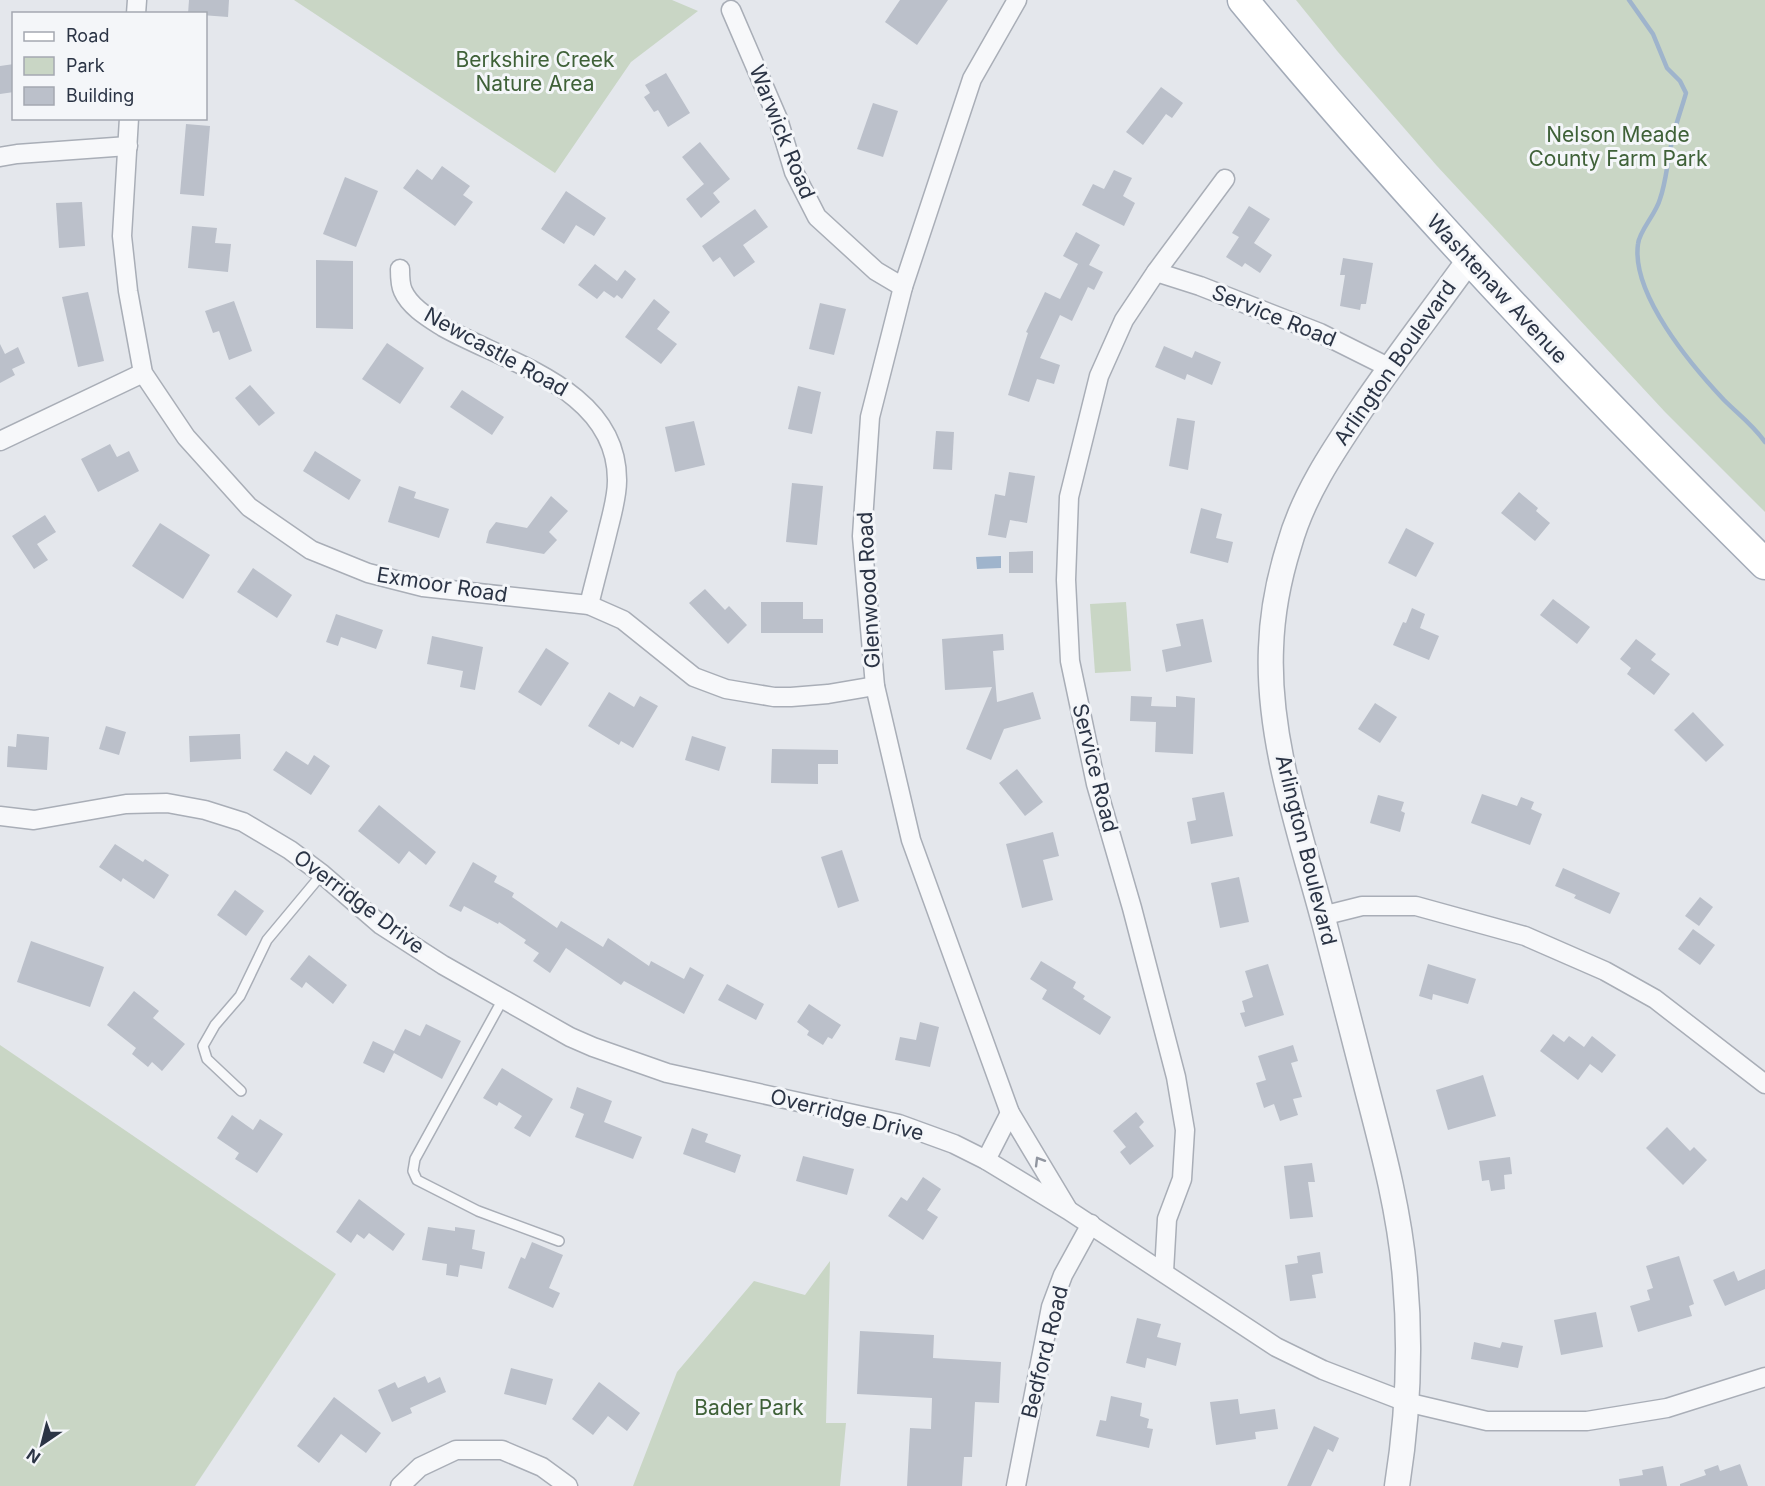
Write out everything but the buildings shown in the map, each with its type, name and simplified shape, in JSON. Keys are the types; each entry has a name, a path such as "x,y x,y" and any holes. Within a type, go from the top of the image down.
{"main road":[{"name":"Washtenaw Avenue","path":"1243,0 1318,90 1469,260 1589,388 1765,564"}],"street":[{"name":"Glenwood Road","path":"1017,0 972,79 903,287 870,417 862,536 875,686 911,840 1010,1113 1068,1209"},
{"name":"Warwick Road","path":"731,10 778,119 794,172 817,217 876,272 903,287"},
{"name":"Exmoor Road","path":"129,120 122,236 128,291 143,373 186,437 249,507 311,550 368,573 423,587 589,605 623,620 694,677 726,688 774,697 791,697 828,694 875,686"},
{"path":"0,158 17,154 128,146"},
{"name":"Service Road","path":"1164,1272 1167,1219 1182,1179 1185,1130 1176,1077 1132,908 1096,784 1070,661 1066,580 1069,497 1099,376 1124,320 1155,272 1225,179"},
{"name":"Arlington Boulevard","path":"1397,1486 1407,1402 1408,1340 1405,1278 1399,1231 1383,1152 1294,809 1275,719 1271,644 1277,599 1289,544 1306,501 1326,462 1389,368 1469,260"},
{"name":"Newcastle Road","path":"400,268 402,290 411,304 435,322 463,338 552,381 578,398 593,414 605,433 614,455 617,480 614,503 589,605"},
{"name":"Service Road","path":"1155,272 1200,286 1320,333 1389,368"},
{"path":"0,441 143,373"},
{"name":"Overridge Drive","path":"0,816 34,820 126,804 167,803 205,810 243,822 290,850 322,874 381,925 443,965 578,1040 667,1074 899,1124 954,1144 986,1160 1068,1209 1276,1347 1323,1370 1407,1402 1487,1420 1587,1421 1667,1408 1765,1377"},
{"path":"1322,916 1362,906 1416,906 1525,936 1605,971 1654,999 1765,1084"},
{"path":"986,1160 1010,1113"},
{"name":"Bedford Road","path":"1016,1486 1051,1306 1063,1275 1091,1224"},
{"path":"400,1486 420,1467 456,1450 502,1450 542,1467 568,1486"}],"lane":[{"path":"241,1092 207,1059 203,1046 215,1025 240,996 267,940 322,874"},
{"path":"503,999 415,1159 413,1171 417,1180 478,1211 559,1241"}],"green space":[{"name":"Berkshire Creek Nature Area","path":"294,0 672,0 698,11 631,62 555,173"},
{"name":"Nelson Meade County Farm Park","path":"1296,0 1765,0 1765,512 1665,412 1437,166"},
{"path":"1126,602 1131,671 1095,673 1090,604"},
{"path":"0,1045 336,1274 195,1486 0,1486"},
{"name":"Bader Park","path":"830,1261 826,1423 846,1423 840,1486 633,1486 677,1372 754,1281 805,1295"}],"water":[{"path":"1001,556 1001,568 977,569 976,557"}],"waterway":[{"path":"1629,0 1653,34 1667,68 1680,81 1686,93 1674,133 1660,199 1639,239 1638,264 1644,285 1653,306 1680,348 1724,400 1765,442"}]}
